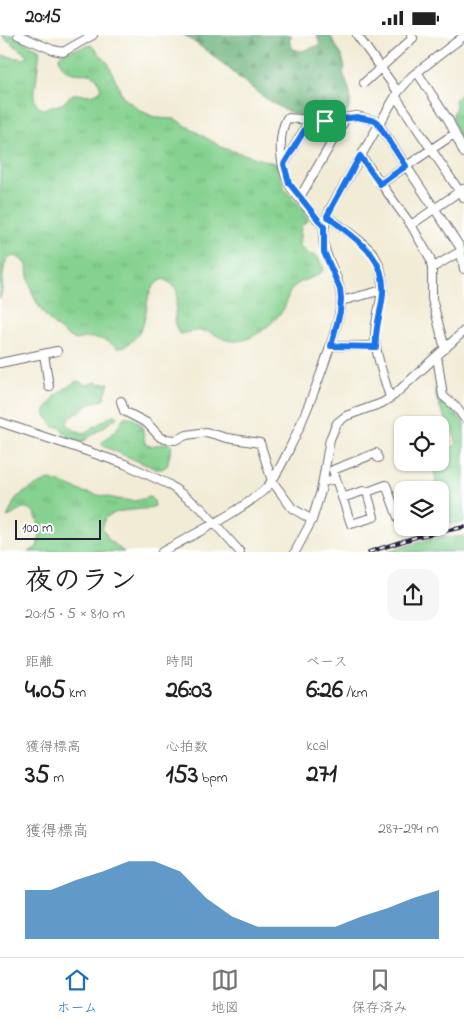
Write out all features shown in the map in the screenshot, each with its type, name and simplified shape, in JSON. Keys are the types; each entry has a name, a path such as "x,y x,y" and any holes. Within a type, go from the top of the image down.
{"street":[{"path":"18,35 53,51 63,52 93,35"},
{"path":"357,35 381,69 431,149 463,193 434,208 411,225"},
{"path":"364,83 414,36"},
{"path":"162,552 256,496 272,481 288,453 338,324 341,301 340,289 324,252 324,227 327,216 397,95 417,72 464,36"},
{"path":"417,72 449,121 464,153"},
{"path":"324,227 289,183 280,138 287,118 310,121 363,118 376,121 462,247 464,269"},
{"path":"300,197 346,119"},
{"path":"284,164 310,121"},
{"path":"380,184 454,134"},
{"path":"360,156 411,225 430,258 432,268 432,299 445,349"},
{"path":"327,216 374,254 379,267 383,290 375,335 376,347 390,398"},
{"path":"432,268 462,247"},
{"path":"341,301 383,290"},
{"path":"295,552 312,520 323,482 330,439 337,423 346,416 382,403 390,398 464,331"},
{"path":"331,346 376,347"},
{"path":"0,363 57,351"},
{"path":"44,354 49,387"},
{"path":"437,356 442,396 457,408 464,418"},
{"path":"121,401 124,411 147,423 160,437 165,439 176,440 187,435 206,432 260,443 272,481 292,508 312,520"},
{"path":"0,422 125,464 168,484 186,495 215,522 240,552"},
{"path":"367,492 374,517 351,524 333,470 376,453 378,458"},
{"path":"323,482 336,479"},
{"path":"342,497 363,491 367,492 386,485 394,508"}],"green space":[{"path":"1,35 11,35 40,50 34,99 37,106 43,109 62,104 73,94 91,95 99,92 101,88 97,79 91,73 80,74 70,72 60,62 59,56 65,52 91,45 108,63 123,97 141,111 157,118 175,119 223,148 277,164 285,190 304,209 308,220 301,226 299,246 308,254 317,256 324,269 318,275 295,285 290,291 283,310 272,323 257,334 241,341 224,339 206,331 180,334 175,325 177,291 170,283 163,279 155,285 150,293 140,332 132,341 119,349 109,342 99,339 76,340 56,327 35,299 28,276 27,264 16,256 8,257 6,262 0,299 0,55 24,59 28,56"},
{"path":"184,35 292,35 289,40 293,49 302,51 320,45 317,35 330,35 342,56 345,68 343,72 351,97 347,112 329,118 312,118 295,114 279,107"},
{"path":"464,90 464,143 459,138 452,117 456,106 455,100"},
{"path":"77,381 86,385 97,382 100,384 109,383 103,400 93,402 69,419 67,423 74,430 84,433 115,414 118,417 82,442 69,438 60,427 54,427 44,412 58,393"},
{"path":"435,388 464,423 464,522 449,524 449,481 436,481 434,471 449,471 449,448 457,443 449,424 449,416 444,416 436,396"},
{"path":"124,417 131,417 142,425 145,443 149,446 170,443 172,446 167,466 162,469 156,469 103,446 102,442 116,430"},
{"path":"49,480 83,492 123,500 135,501 150,497 154,501 155,506 118,512 105,518 102,528 109,540 124,552 29,552 37,547 41,531 35,513 30,509 23,508 7,517 16,498"},
{"path":"464,536 464,552 387,552 426,540"}],"railway":[{"path":"369,552 416,537 464,527"}],"route":[{"path":"357,117 376,121 406,166 380,184 360,156 327,216 374,254 379,267 384,293 375,335 376,347 331,346 340,312 341,299 340,289 324,252 324,227 289,183 284,164 310,121 325,121 357,117"}]}
